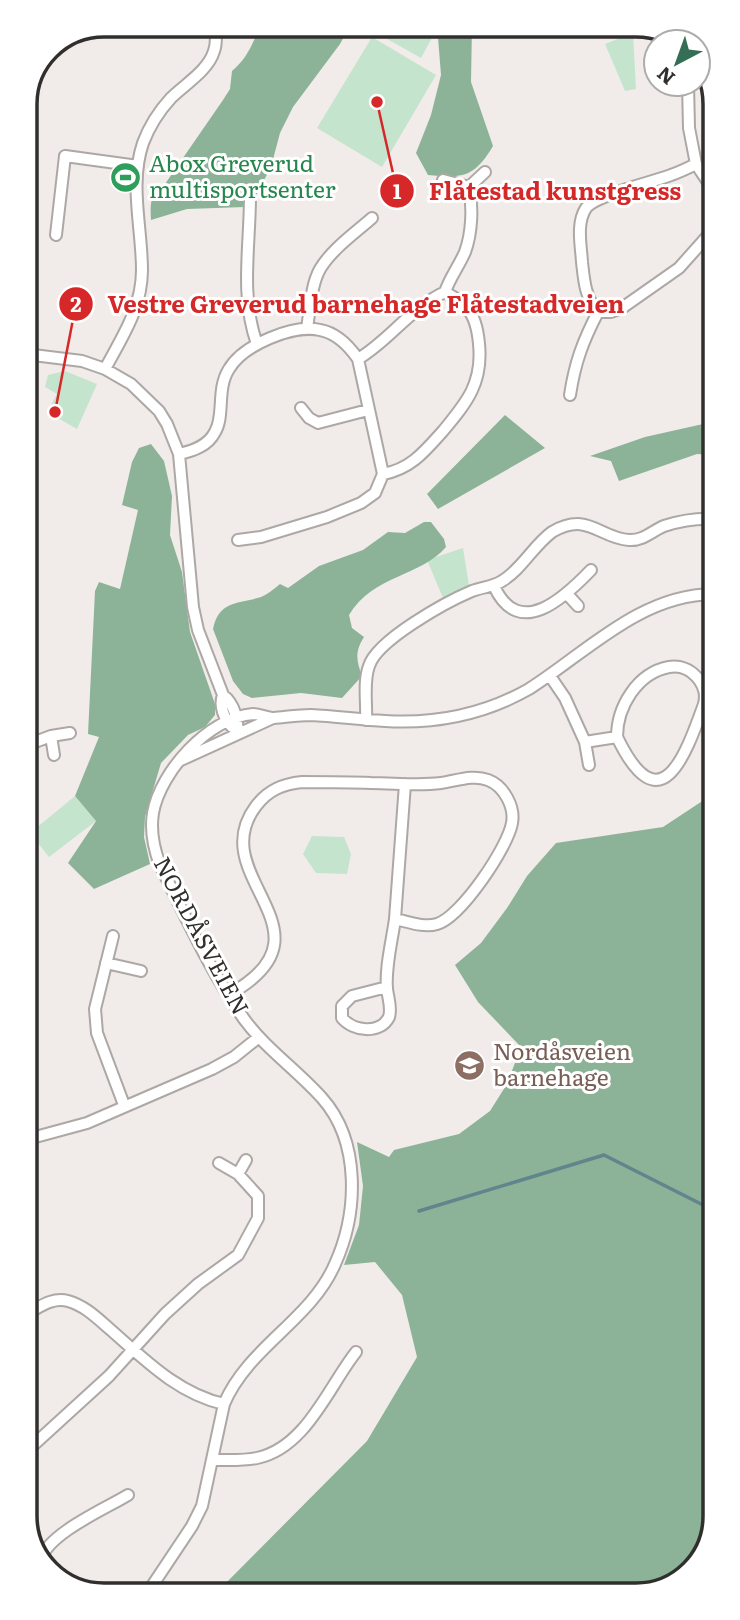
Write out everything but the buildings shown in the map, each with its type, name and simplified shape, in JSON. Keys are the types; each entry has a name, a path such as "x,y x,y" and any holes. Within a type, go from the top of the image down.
{"street":[{"path":"105,369 130,324 138,300 142,272 136,188 143,143 151,125 169,100 207,64 214,52 215,37"},
{"path":"688,98 689,128 696,164 703,174"},
{"path":"56,235 65,156 138,166"},
{"path":"598,312 587,294 582,265 580,234 585,210 600,199 674,175 696,164"},
{"path":"469,187 485,172"},
{"path":"443,180 469,187"},
{"path":"358,359 372,351 405,318 445,292 465,253 471,208 469,187"},
{"path":"250,189 247,289 249,321 257,344"},
{"path":"307,328 315,280 320,269 329,256 372,218"},
{"path":"598,312 611,312 622,308 679,268 703,241"},
{"path":"383,474 394,472 414,462 461,410 480,370 474,320 467,307 445,292"},
{"path":"570,395 577,356 598,312"},
{"path":"179,454 205,444 214,434 219,425 221,391 229,368 257,344 307,328 333,334 352,350 358,359 383,474 375,493 361,503 327,517 261,537 238,540"},
{"path":"37,356 82,362 105,369 131,384 159,411 167,424 179,454 193,607 198,630 223,695 220,702 238,733"},
{"path":"302,408 309,418 318,423 368,410"},
{"path":"366,720 367,672 369,663 380,649 437,608 475,590 494,586 516,569 544,538 561,527 591,526 630,541 681,521 703,520"},
{"path":"494,586 498,595 510,607 527,613 547,606 567,594 591,570"},
{"path":"567,594 579,607"},
{"path":"232,720 254,714 273,718 313,715 422,721 463,715 513,698 550,676 645,610 685,597 703,595"},
{"path":"703,686 701,681 681,667 670,667 649,677 625,701 617,722 617,737 630,760 644,776 653,780 670,776 678,767 703,709"},
{"path":"550,676 565,698 585,742 589,765"},
{"path":"181,760 273,718"},
{"name":"NORDÅSVEIEN","path":"154,1583 197,1516 207,1490 224,1404 229,1392 248,1367 302,1313 324,1284 342,1248 350,1204 351,1165 342,1130 323,1099 258,1037 228,995 171,888 160,865 153,840 156,801 163,785 190,746 232,720"},
{"path":"37,741 70,733"},
{"path":"51,736 54,755"},
{"path":"585,742 617,737"},
{"path":"228,995 249,983 264,969 270,958 275,939 273,921 251,876 243,851 245,829 250,816 266,795 286,784 443,783 475,777 490,780 499,787 508,799 513,822 506,840 464,904 449,918 427,926 396,919"},
{"path":"387,987 352,996 342,1006 342,1018 354,1028 371,1029 388,1019 390,1012 387,987 396,919 405,784"},
{"path":"113,936 95,1009 97,1033 124,1105"},
{"path":"106,963 141,971"},
{"path":"37,1137 87,1123 212,1069 234,1057 258,1037"},
{"path":"238,1174 246,1160"},
{"path":"37,1442 109,1377 165,1314 198,1284 238,1255 258,1218 258,1196 238,1174 219,1163"},
{"path":"37,1308 51,1301 66,1300 85,1308 172,1381 194,1394 224,1404"},
{"path":"214,1460 257,1458 287,1443 326,1399 356,1352"},
{"path":"46,1549 71,1529 128,1495"}],"green space":[{"path":"255,37 344,37 293,107 280,133 271,167 254,199 245,207 187,209 151,220 154,195 165,184 230,89 232,71 247,54"},
{"path":"372,37 436,75 382,167 317,128"},
{"path":"384,37 432,37 421,58"},
{"path":"438,37 472,37 471,82 493,146 480,164 459,176 428,175 416,153 431,115 441,75"},
{"path":"623,37 633,37 636,89 625,91 605,44"},
{"path":"65,371 97,384 77,429 47,412 57,394 45,387 48,375"},
{"path":"505,415 545,448 438,509 427,494"},
{"path":"703,424 703,454 697,454 619,481 611,461 590,456 645,437"},
{"path":"151,444 164,461 172,496 170,535 182,572 190,632 215,704 215,715 205,727 188,735 161,763 145,817 144,837 150,864 94,889 68,863 96,821 75,796 99,737 88,734 95,591 99,582 120,589 138,510 122,505 132,462 139,448"},
{"path":"424,522 431,522 444,539 446,547 436,557 371,592 349,615 352,628 364,637 357,656 362,676 342,698 301,693 252,698 243,694 233,681 213,629 225,608 261,597 280,584 288,588 319,566 363,550 388,532 405,533"},
{"path":"463,548 469,586 443,598 427,560"},
{"path":"75,796 96,821 49,857 37,842 37,827"},
{"path":"703,801 703,1525 692,1554 687,1561 666,1576 645,1583 226,1583 367,1441 417,1357 402,1295 375,1262 344,1265 359,1225 363,1186 357,1142 389,1157 394,1150 459,1134 490,1111 507,1084 521,1047 478,1002 455,965 481,943 527,876 556,843 663,827"},
{"path":"312,836 344,837 351,854 347,874 316,873 303,854"}],"waterway":[{"path":"419,1211 604,1155 703,1205"}],"place":[{"name":"Flåtestad kunstgress","path":"377,102"},
{"name":"Abox Greverud multisportsenter","path":"126,177"},
{"name":"Vestre Greverud barnehage Flåtestadveien","path":"55,412"},
{"name":"Nordåsveien barnehage","path":"470,1065"}]}
